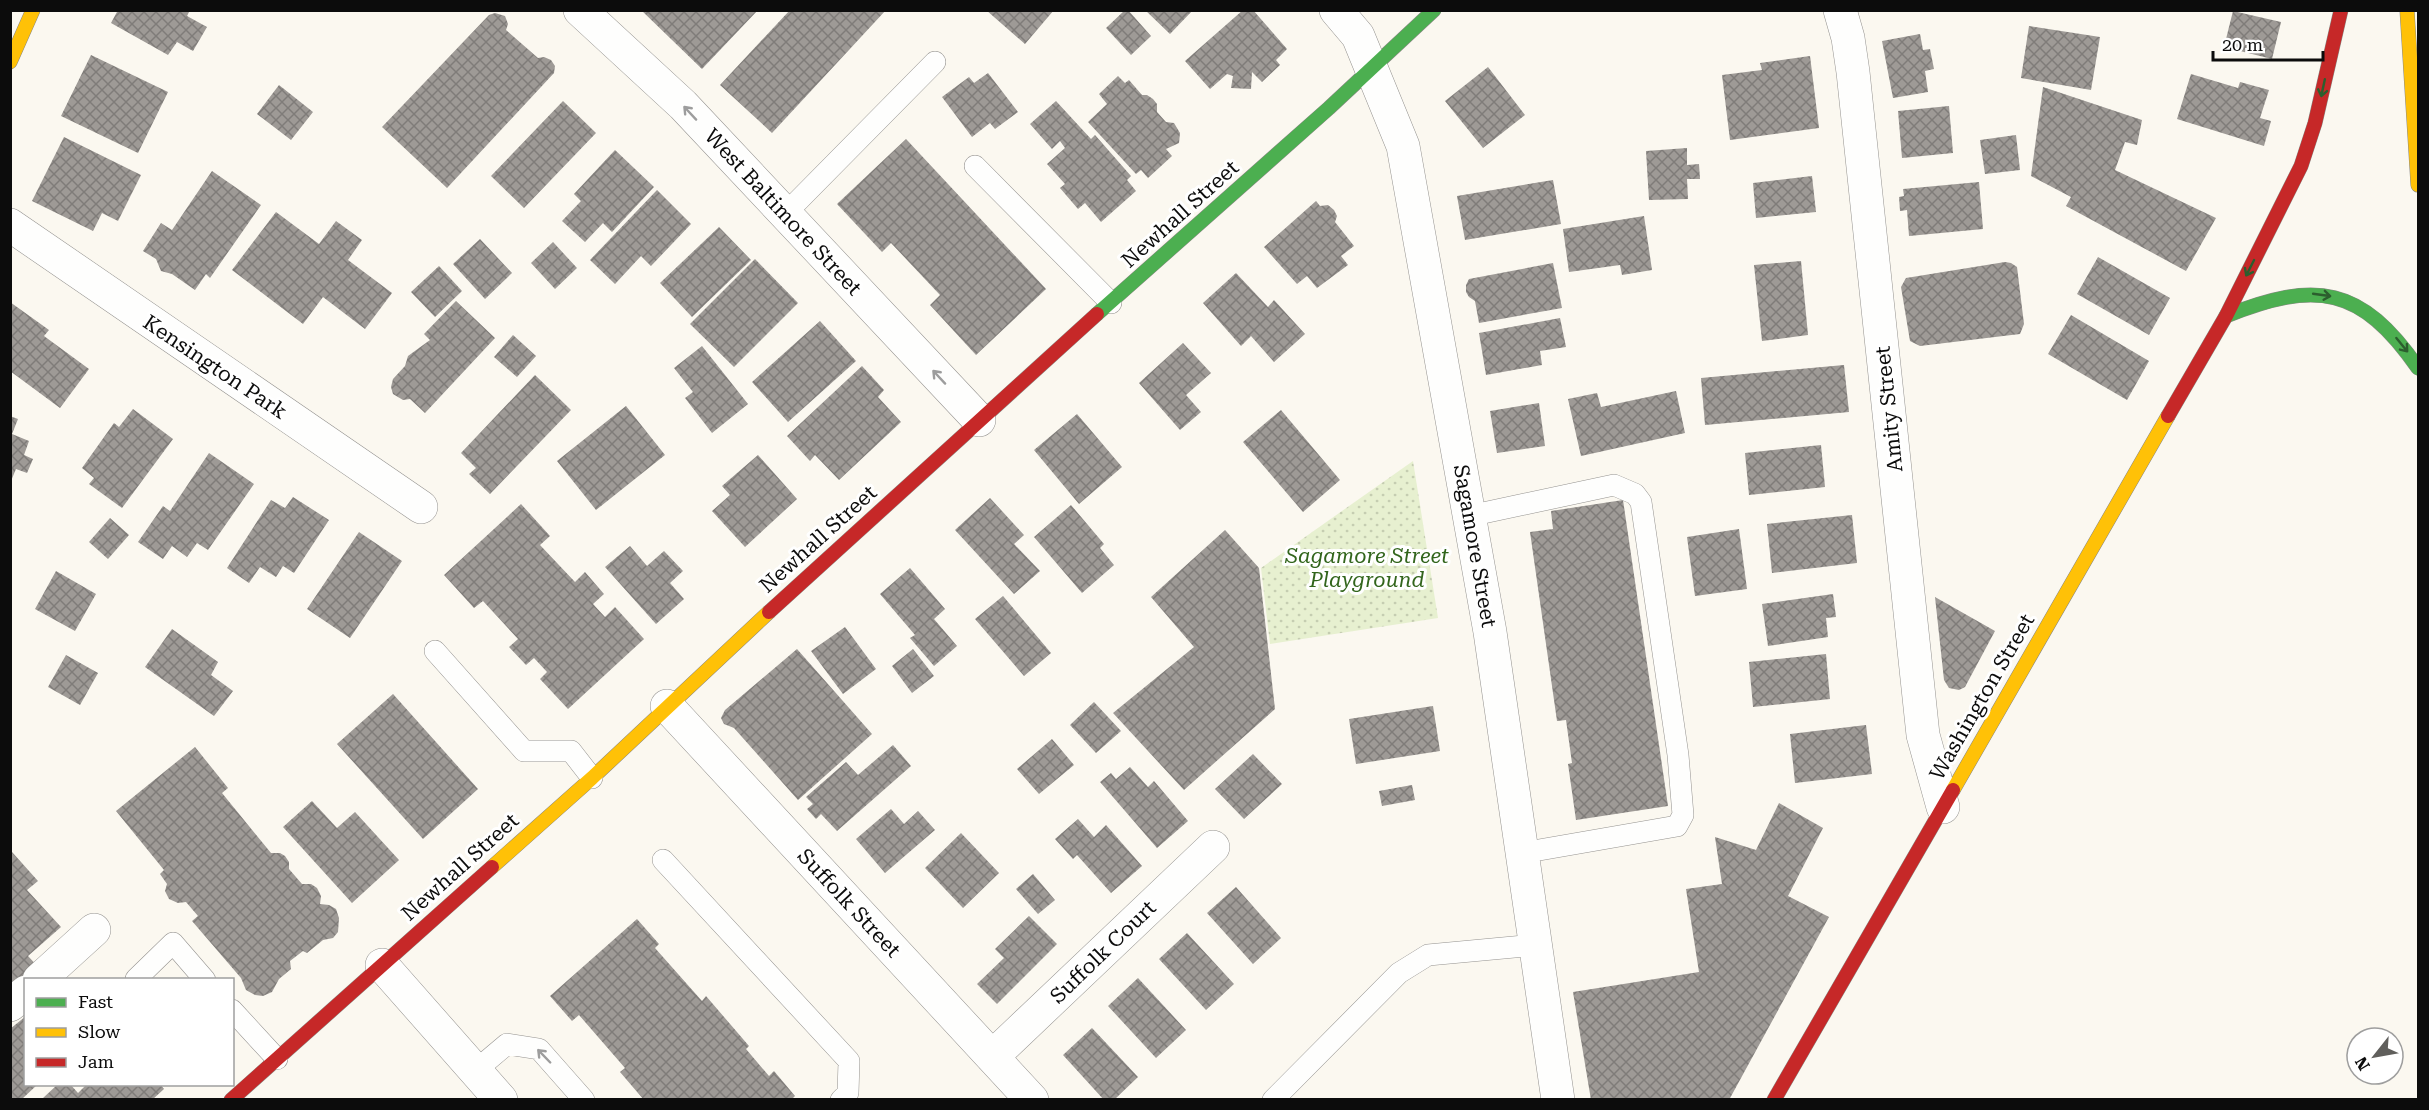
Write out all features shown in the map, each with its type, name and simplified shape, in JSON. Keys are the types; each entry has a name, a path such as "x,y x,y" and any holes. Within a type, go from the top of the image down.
{"main road":[{"path":"10,62 33,10"},
{"name":"Newhall Street","path":"231,1100 592,778 667,706 979,420 1329,108 1434,10"},
{"name":"Washington Street","path":"1774,1100 2226,316 2301,166 2315,123 2340,10"},
{"path":"2407,10 2418,185"},
{"path":"2226,316 2280,296 2309,293 2331,296 2354,304 2383,324 2402,344 2418,368"}],"street":[{"name":"West Baltimore Street","path":"579,10 683,105 979,420"},
{"name":"Sagamore Street","path":"1336,10 1358,36 1403,146 1490,633 1558,1100"},
{"name":"Amity Street","path":"1840,10 1848,38 1853,72 1923,735 1943,807"},
{"name":"Kensington Park","path":"10,225 421,507"},
{"name":"Suffolk Street","path":"667,706 1032,1100"},
{"name":"Suffolk Court","path":"992,1057 1213,847"},
{"path":"41,978 94,930"},
{"path":"382,965 501,1100"},
{"path":"10,1005 24,994"}],"lane":[{"path":"785,214 935,62"},
{"path":"975,166 1112,303"},
{"path":"1469,516 1614,485 1635,494 1641,502 1678,755 1683,815 1677,826 1666,829 1522,853"},
{"path":"435,651 524,751 571,751 592,778"},
{"path":"663,860 849,1061 848,1093 841,1100"},
{"path":"137,978 173,943 203,978"},
{"path":"1273,1100 1399,973 1428,955 1535,945"},
{"path":"234,1012 277,1059"},
{"path":"476,1071 507,1044 539,1049 584,1100"}],"green space":[{"name":"Sagamore Street Playground","path":"1413,461 1438,618 1270,644 1261,568"}],"building":[{"path":"118,10 190,10 187,16 207,27 193,51 177,42 168,55 111,23"},
{"path":"641,10 758,10 702,69"},
{"path":"790,10 886,10 772,133 720,85"},
{"path":"986,10 1054,10 1025,44"},
{"path":"1125,10 1128,10 1151,36 1131,55 1106,28"},
{"path":"1145,10 1193,10 1170,34"},
{"path":"1243,10 1253,10 1287,49 1276,60 1280,65 1262,82 1252,72 1251,89 1231,88 1233,76 1227,74 1210,89 1185,61"},
{"path":"2233,11 2281,22 2272,59 2224,47"},
{"path":"495,13 505,16 508,24 506,30 538,58 544,57 551,60 555,66 554,73 447,188 382,127 489,15"},
{"path":"2029,26 2100,37 2091,90 2021,78"},
{"path":"1920,34 1923,50 1930,49 1934,69 1925,71 1928,92 1893,98 1882,41"},
{"path":"91,55 168,92 138,153 61,116"},
{"path":"1810,56 1819,128 1730,140 1722,75 1762,70 1760,63"},
{"path":"1488,67 1525,115 1483,148 1445,101"},
{"path":"988,73 1018,112 995,129 990,123 972,137 942,97 969,77 974,83"},
{"path":"2191,74 2238,88 2240,82 2269,90 2260,118 2271,121 2264,146 2177,119"},
{"path":"1118,76 1125,83 1129,80 1142,95 1153,99 1157,104 1157,112 1166,122 1174,123 1180,133 1179,143 1166,149 1172,156 1148,178 1141,170 1136,174 1088,122 1107,104 1099,94"},
{"path":"279,85 313,112 291,140 257,114"},
{"path":"2043,87 2142,120 2137,145 2125,142 2115,170 2216,218 2186,271 2066,206 2071,197 2031,176"},
{"path":"563,101 596,133 524,208 491,176"},
{"path":"1056,101 1091,139 1095,135 1131,176 1127,180 1136,191 1101,222 1085,203 1078,209 1060,188 1065,184 1047,164 1065,148 1060,141 1052,149 1030,124"},
{"path":"1949,106 1953,153 1902,158 1898,111"},
{"path":"2016,135 2020,170 1985,174 1980,140"},
{"path":"64,137 141,175 118,221 102,213 93,231 32,201"},
{"path":"906,139 1046,289 976,355 930,305 940,295 891,243 882,252 837,204"},
{"path":"1687,148 1687,165 1699,164 1700,179 1687,179 1688,199 1649,200 1646,151"},
{"path":"615,150 654,187 612,232 603,223 585,242 562,221 581,201 574,194"},
{"path":"212,171 261,205 210,278 206,274 195,290 172,274 161,271 156,259 143,251 161,223 172,230"},
{"path":"1812,176 1816,212 1756,218 1753,183"},
{"path":"1553,180 1561,224 1465,240 1457,196"},
{"path":"1979,182 1983,229 1909,236 1907,210 1900,211 1899,197 1904,196 1903,189"},
{"path":"657,190 691,224 651,266 641,256 615,284 590,260"},
{"path":"1316,201 1320,206 1328,205 1334,210 1337,216 1335,222 1354,246 1341,256 1348,265 1317,288 1307,276 1297,284 1264,247"},
{"path":"276,212 319,244 336,221 362,240 348,260 392,293 365,329 323,297 303,324 232,270"},
{"path":"1644,216 1652,270 1622,275 1620,265 1569,272 1563,229"},
{"path":"719,227 751,260 692,317 660,283"},
{"path":"480,239 512,273 485,299 453,264"},
{"path":"553,242 577,268 555,289 531,263"},
{"path":"2098,257 2170,298 2149,335 2077,294"},
{"path":"755,259 798,303 734,367 690,324"},
{"path":"1801,261 1808,335 1762,341 1754,265"},
{"path":"2005,262 2017,267 2024,324 2020,334 1920,346 1910,341 1901,287 1906,278"},
{"path":"1553,263 1562,308 1479,323 1475,301 1466,292 1469,279"},
{"path":"439,266 462,291 435,317 411,292"},
{"path":"1236,273 1268,307 1274,300 1305,334 1274,362 1251,336 1241,346 1203,303"},
{"path":"456,301 495,338 425,413 410,399 403,400 393,394 391,387 393,379 405,366 408,356 430,340 424,334"},
{"path":"10,302 49,330 44,336 89,369 60,408 10,371"},
{"path":"2071,315 2149,361 2127,400 2048,354"},
{"path":"1560,318 1566,347 1540,351 1542,365 1486,375 1479,333"},
{"path":"820,321 856,361 788,422 752,382"},
{"path":"513,335 536,356 517,377 494,357"},
{"path":"1183,343 1211,373 1186,395 1201,412 1180,430 1139,383"},
{"path":"702,346 748,404 712,433 685,398 693,392 674,368"},
{"path":"1844,365 1849,412 1705,425 1701,378"},
{"path":"862,366 884,390 878,397 901,422 839,480 815,455 810,461 787,436"},
{"path":"535,375 571,410 490,494 469,474 476,468 461,453"},
{"path":"1676,391 1685,433 1581,456 1568,399 1597,393 1601,407"},
{"path":"1539,403 1545,446 1497,453 1490,411"},
{"path":"626,406 665,455 596,510 557,461"},
{"path":"133,409 173,439 122,508 89,484 94,478 82,468 114,423 119,427"},
{"path":"1281,410 1340,480 1303,512 1243,442"},
{"path":"1077,414 1122,467 1079,504 1034,450"},
{"path":"10,416 18,419 12,434 29,441 24,455 33,459 27,473 16,469 11,481"},
{"path":"1821,445 1825,487 1749,495 1745,453"},
{"path":"209,453 254,484 208,550 197,543 187,557 172,546 163,559 138,542 163,506 170,511"},
{"path":"758,455 797,499 745,547 712,511 730,495 722,486"},
{"path":"293,497 329,520 294,573 283,566 276,577 260,567 249,583 227,568 271,500 285,508"},
{"path":"990,498 1024,535 1014,544 1040,571 1014,594 955,530"},
{"path":"1623,500 1668,806 1576,820 1568,764 1572,763 1566,720 1557,721 1530,532 1553,529 1551,511"},
{"path":"521,504 550,536 540,545 575,582 585,572 604,594 593,604 605,617 615,607 644,639 568,709 540,679 547,672 534,658 526,665 509,647 518,639 483,601 474,608 444,575"},
{"path":"1071,505 1104,544 1100,548 1114,565 1082,593 1034,537"},
{"path":"1852,515 1857,563 1772,573 1767,524"},
{"path":"110,518 129,535 108,559 89,542"},
{"path":"1739,529 1747,589 1695,596 1687,537"},
{"path":"1225,530 1259,568 1275,709 1184,790 1113,713 1194,647 1151,597"},
{"path":"359,532 402,561 350,638 307,609"},
{"path":"630,546 647,566 664,551 683,571 670,583 684,599 656,624 605,567"},
{"path":"910,568 945,609 934,619 957,646 934,666 910,638 915,635 880,594"},
{"path":"56,571 96,594 75,631 35,609"},
{"path":"1833,594 1836,617 1826,618 1828,637 1768,646 1762,604"},
{"path":"1003,596 1051,653 1024,676 975,619"},
{"path":"1935,597 1995,631 1965,687 1959,690 1949,688 1944,680"},
{"path":"845,627 876,669 843,694 811,651"},
{"path":"172,629 218,662 211,675 233,691 214,716 145,667"},
{"path":"797,649 872,734 798,800 734,728 724,724 721,718 725,710"},
{"path":"913,649 934,676 912,693 892,666"},
{"path":"1826,654 1830,699 1753,707 1749,662"},
{"path":"66,655 98,673 80,705 48,687"},
{"path":"393,694 478,789 423,839 337,744"},
{"path":"1094,702 1121,731 1096,753 1070,725"},
{"path":"1433,706 1440,751 1356,764 1349,719"},
{"path":"1866,725 1872,774 1795,783 1790,734"},
{"path":"1052,739 1074,765 1039,794 1017,769"},
{"path":"893,745 911,766 837,831 821,814 816,819 807,809 813,804 806,797 846,762 858,775"},
{"path":"195,747 228,788 222,793 271,853 280,853 285,856 289,862 289,869 302,884 311,884 317,888 321,896 320,904 336,909 339,918 338,932 333,938 323,940 307,953 303,951 290,961 291,969 279,979 272,992 263,996 246,990 241,978 192,921 198,916 186,902 178,903 169,899 165,891 167,884 160,874 164,870 116,811"},
{"path":"1253,754 1282,784 1244,819 1215,789"},
{"path":"1130,767 1148,787 1154,781 1188,821 1157,848 1100,782 1111,773 1116,779"},
{"path":"1412,785 1415,800 1382,806 1379,791"},
{"path":"312,801 337,828 355,812 399,860 352,903 283,827"},
{"path":"1779,803 1823,828 1788,896 1829,917 1729,1100 1591,1100 1573,992 1699,972 1686,889 1722,884 1715,837 1756,850"},
{"path":"891,809 904,824 918,811 935,830 885,873 856,839"},
{"path":"1078,819 1094,837 1106,825 1142,866 1111,893 1077,855 1073,859 1055,839"},
{"path":"961,833 999,873 963,908 925,868"},
{"path":"12,852 38,881 27,890 61,927 28,956 41,970 32,978 24,978 24,985 10,998"},
{"path":"1033,874 1055,900 1038,914 1016,889"},
{"path":"1236,887 1281,938 1253,964 1207,913"},
{"path":"1029,916 1057,944 997,1004 977,984 1004,958 995,949"},
{"path":"637,919 659,944 655,948 702,1001 706,996 749,1046 746,1049 769,1076 774,1071 795,1096 791,1100 644,1100 620,1072 625,1068 579,1015 572,1021 550,996"},
{"path":"1187,933 1234,984 1206,1010 1159,959"},
{"path":"1138,978 1186,1030 1156,1058 1108,1006"},
{"path":"24,1018 24,1086 36,1086 21,1100 10,1100 10,1029"},
{"path":"1092,1028 1138,1077 1114,1100 1104,1100 1063,1055"},
{"path":"56,1086 72,1086 78,1093 85,1086 162,1086 164,1089 152,1100 41,1100"}],"traffic: fast":[{"path":"1097,314 1329,108 1434,10"},
{"path":"2226,316 2286,297 2311,295 2334,298 2356,306 2377,320 2418,368"}],"traffic: slow":[{"path":"10,62 33,10"},
{"path":"2407,10 2418,185"},
{"path":"1953,790 2168,416"},
{"path":"492,867 592,778 769,612"}],"traffic: jam":[{"path":"2168,416 2226,316 2301,166 2315,123 2341,10"},
{"path":"769,612 1097,314"},
{"path":"1774,1100 1953,790"},
{"path":"231,1100 492,867"}]}
